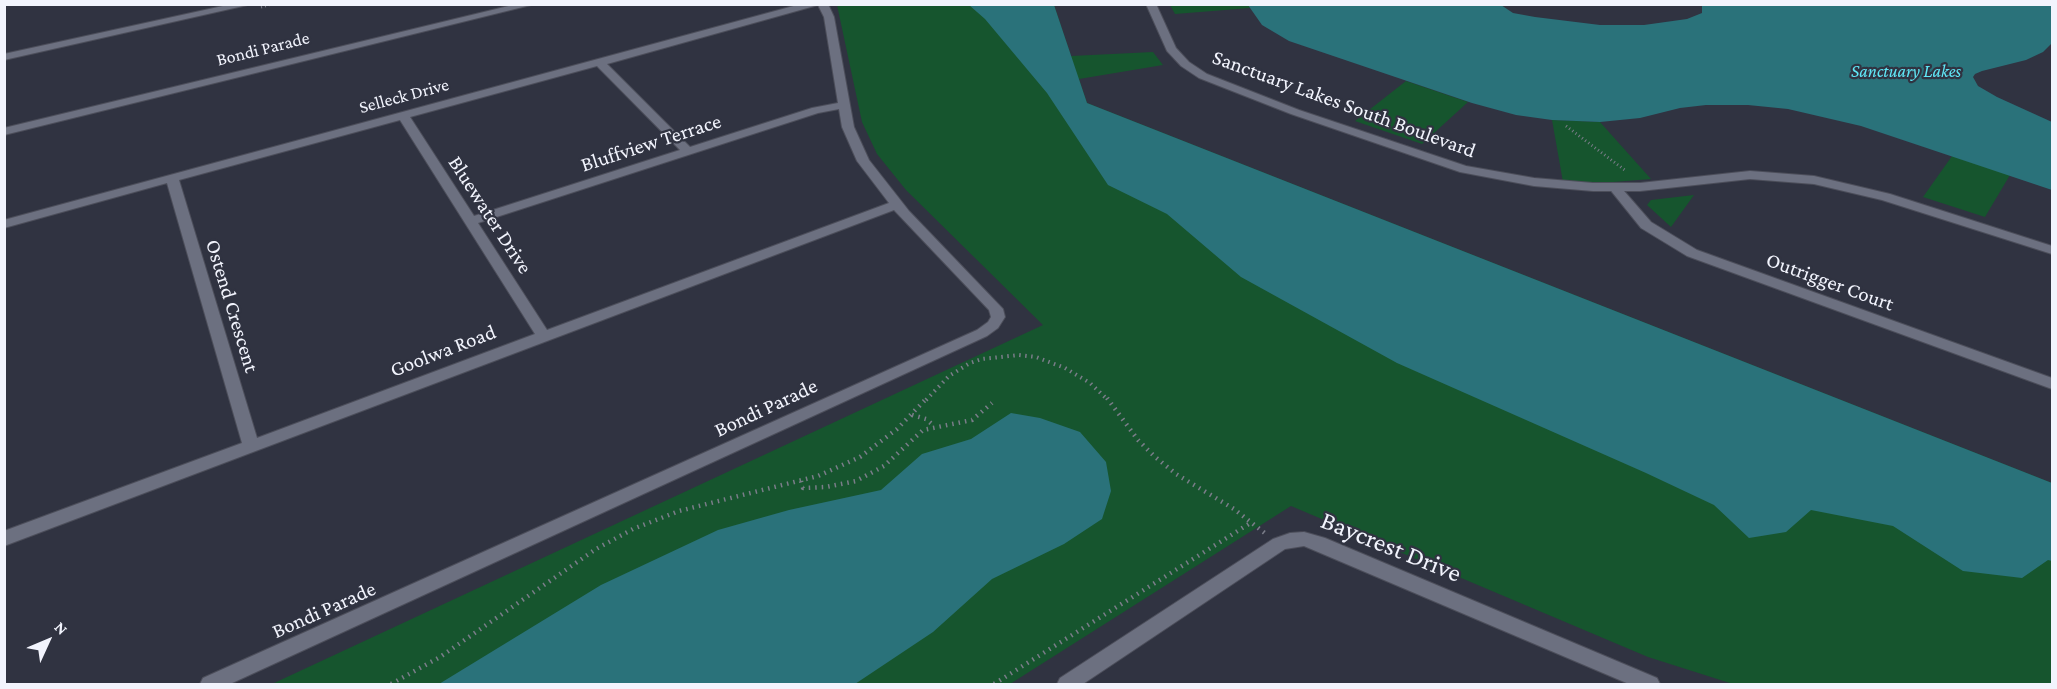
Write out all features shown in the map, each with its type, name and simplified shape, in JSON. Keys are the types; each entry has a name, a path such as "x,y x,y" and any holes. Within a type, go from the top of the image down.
{"street":[{"path":"4,57 248,4"},
{"name":"Bondi Parade","path":"4,132 531,4"},
{"name":"Selleck Drive","path":"4,224 814,4"},
{"name":"Bondi Parade","path":"210,684 993,326 998,317 996,309 911,222 863,161 853,139 844,105 829,16 823,4"},
{"name":"Sanctuary Lakes South Boulevard","path":"1151,4 1166,40 1179,59 1203,76 1225,87 1464,169 1534,183 1614,188 1750,175 1814,180 1886,197 2052,250"},
{"path":"599,62 688,151"},
{"name":"Bluffview Terrace","path":"471,221 816,110 844,105"},
{"name":"Bluewater Drive","path":"403,115 544,336"},
{"name":"Ostend Crescent","path":"172,178 251,446"},
{"name":"Outrigger Court","path":"1614,188 1646,225 1692,253 2052,384"},
{"name":"Goolwa Road","path":"4,539 897,204"},
{"name":"Baycrest Drive","path":"1067,684 1279,544 1290,540 1319,543 1640,683"}],"path":[{"path":"1566,126 1632,175 1627,176"},
{"path":"391,684 440,657 596,549 633,529 679,511 801,481 860,457 875,448 912,415 949,376 970,363 1000,356 1036,357 1065,368 1090,383 1108,399 1138,440 1154,456 1176,474 1252,522 1279,544"},
{"path":"801,481 803,488 826,487 856,481 884,466 915,435 933,426 972,420 992,404"},
{"path":"912,415 926,420 933,426"},
{"path":"994,684 1252,522"}],"shaded area":[{"path":"1248,4 1250,8 1175,14 1170,5"},
{"path":"837,5 1054,5 1071,56 1153,52 1163,65 1079,79 1087,103 2052,483 2052,684 1733,684 1648,657 1291,506 1010,684 272,684 1043,325 906,190 877,154 862,122"},
{"path":"1406,81 1468,102 1422,144 1355,121"},
{"path":"1552,120 1600,122 1651,179 1600,183 1563,182"},
{"path":"1952,156 2010,175 1985,217 1923,197"},
{"path":"1694,195 1671,227 1647,205 1651,200"}],"water":[{"path":"969,5 1054,5 1087,103 2052,483 2052,561 2048,560 2022,578 1963,571 1893,526 1811,510 1786,532 1749,538 1714,505 1397,363 1241,277 1167,214 1108,185 1047,93 985,19"},
{"name":"Sanctuary Lakes","path":"1248,5 1501,5 1513,13 1535,17 1600,25 1644,25 1687,19 1702,13 1702,5 2052,5 2052,43 2043,52 2026,60 1982,71 1973,77 1978,86 1997,97 2052,122 2052,190 1861,126 1788,109 1748,105 1706,105 1680,108 1640,118 1600,122 1552,120 1516,115 1472,103 1289,41 1262,25"},
{"path":"1011,413 1040,418 1080,432 1106,462 1111,491 1102,519 1064,544 992,579 933,632 855,684 439,684 601,585 718,530 789,510 881,490 922,454 971,439"}]}
